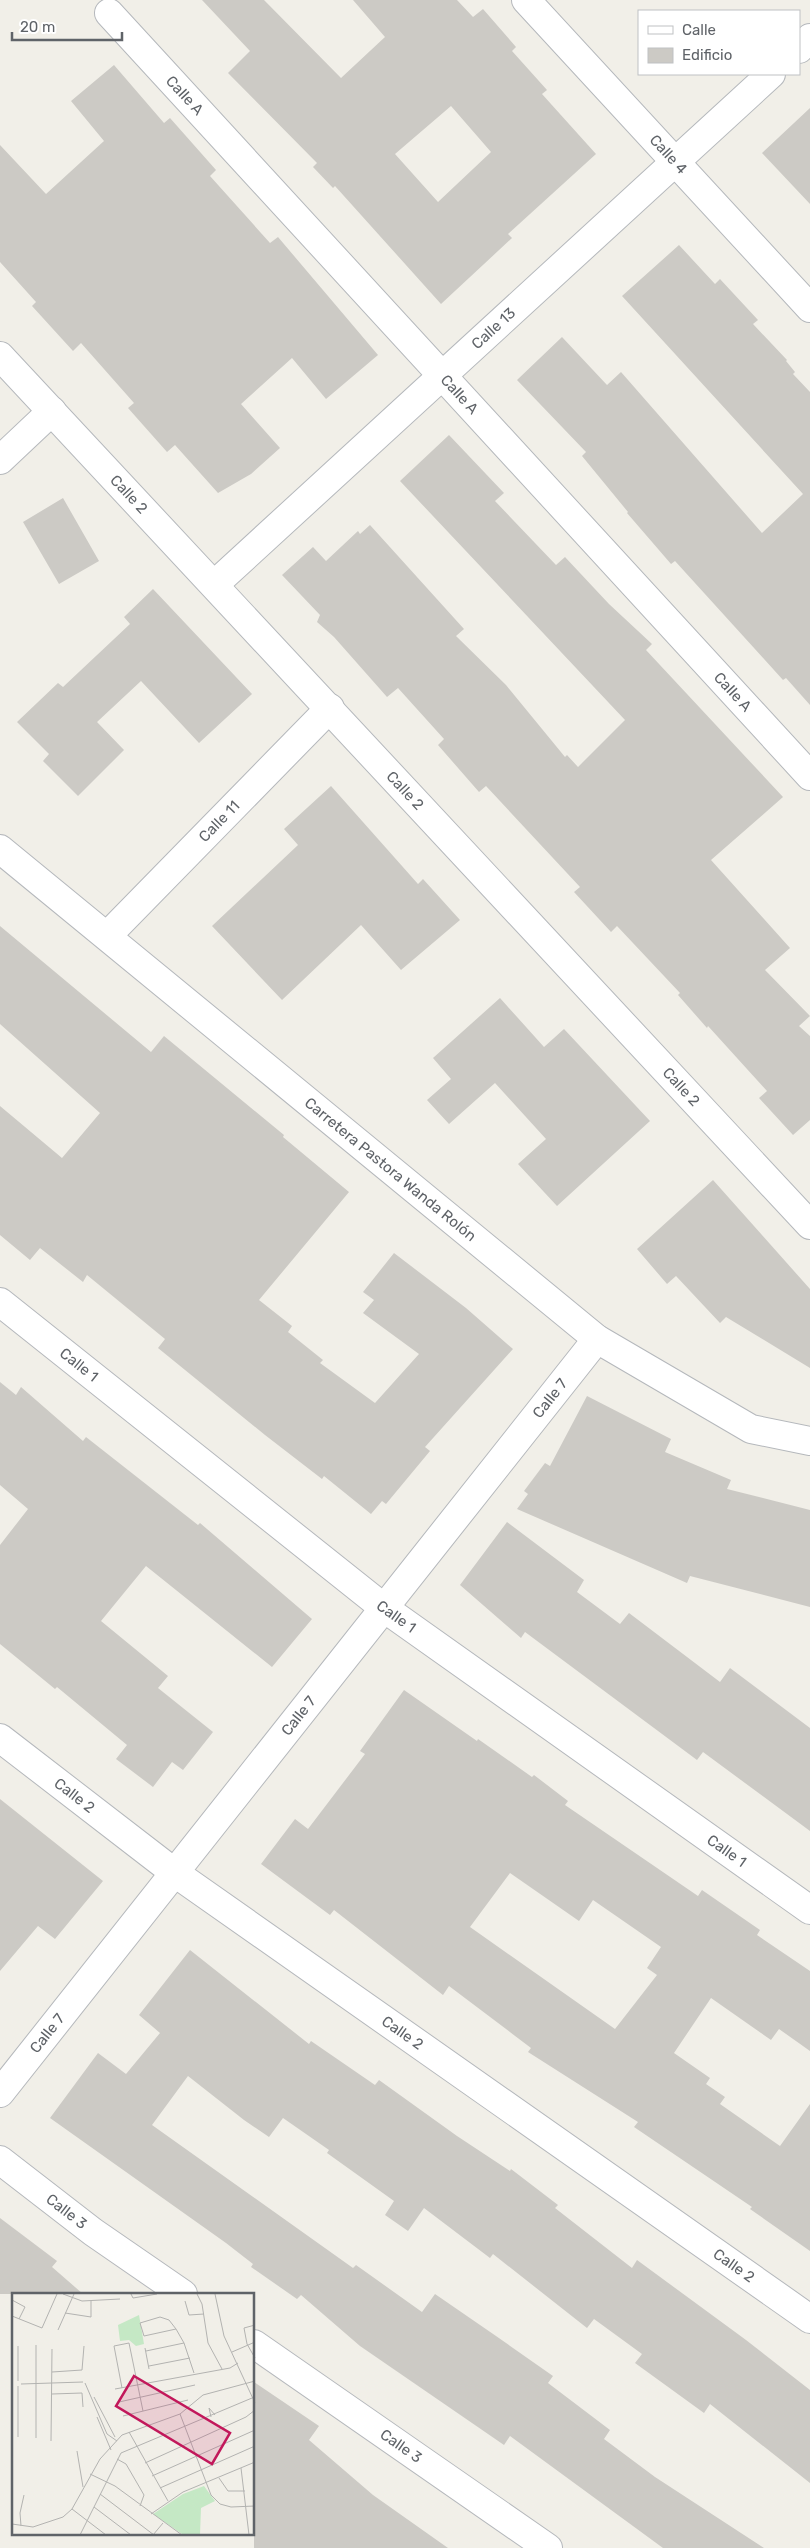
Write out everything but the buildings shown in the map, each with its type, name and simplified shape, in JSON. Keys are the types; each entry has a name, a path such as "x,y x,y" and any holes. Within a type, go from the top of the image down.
{"street":[{"name":"Calle 4","path":"526,0 810,308"},
{"name":"Calle A","path":"110,13 810,776"},
{"path":"800,48 810,38"},
{"name":"Calle 13","path":"215,584 770,75"},
{"name":"Calle 2","path":"1,359 215,584 810,1224"},
{"path":"0,460 52,411"},
{"name":"Calle 11","path":"108,936 330,708"},
{"name":"Carretera Pastora Wanda Rolón","path":"0,849 598,1340 751,1429 810,1440"},
{"name":"Calle 1","path":"0,1302 384,1608 810,1910"},
{"name":"Calle 7","path":"0,2093 598,1340"},
{"name":"Calle 2","path":"0,1738 175,1873 810,2318"},
{"name":"Calle 3","path":"0,2160 93,2232 182,2293"},
{"name":"Calle 3","path":"255,2345 548,2548"}]}
